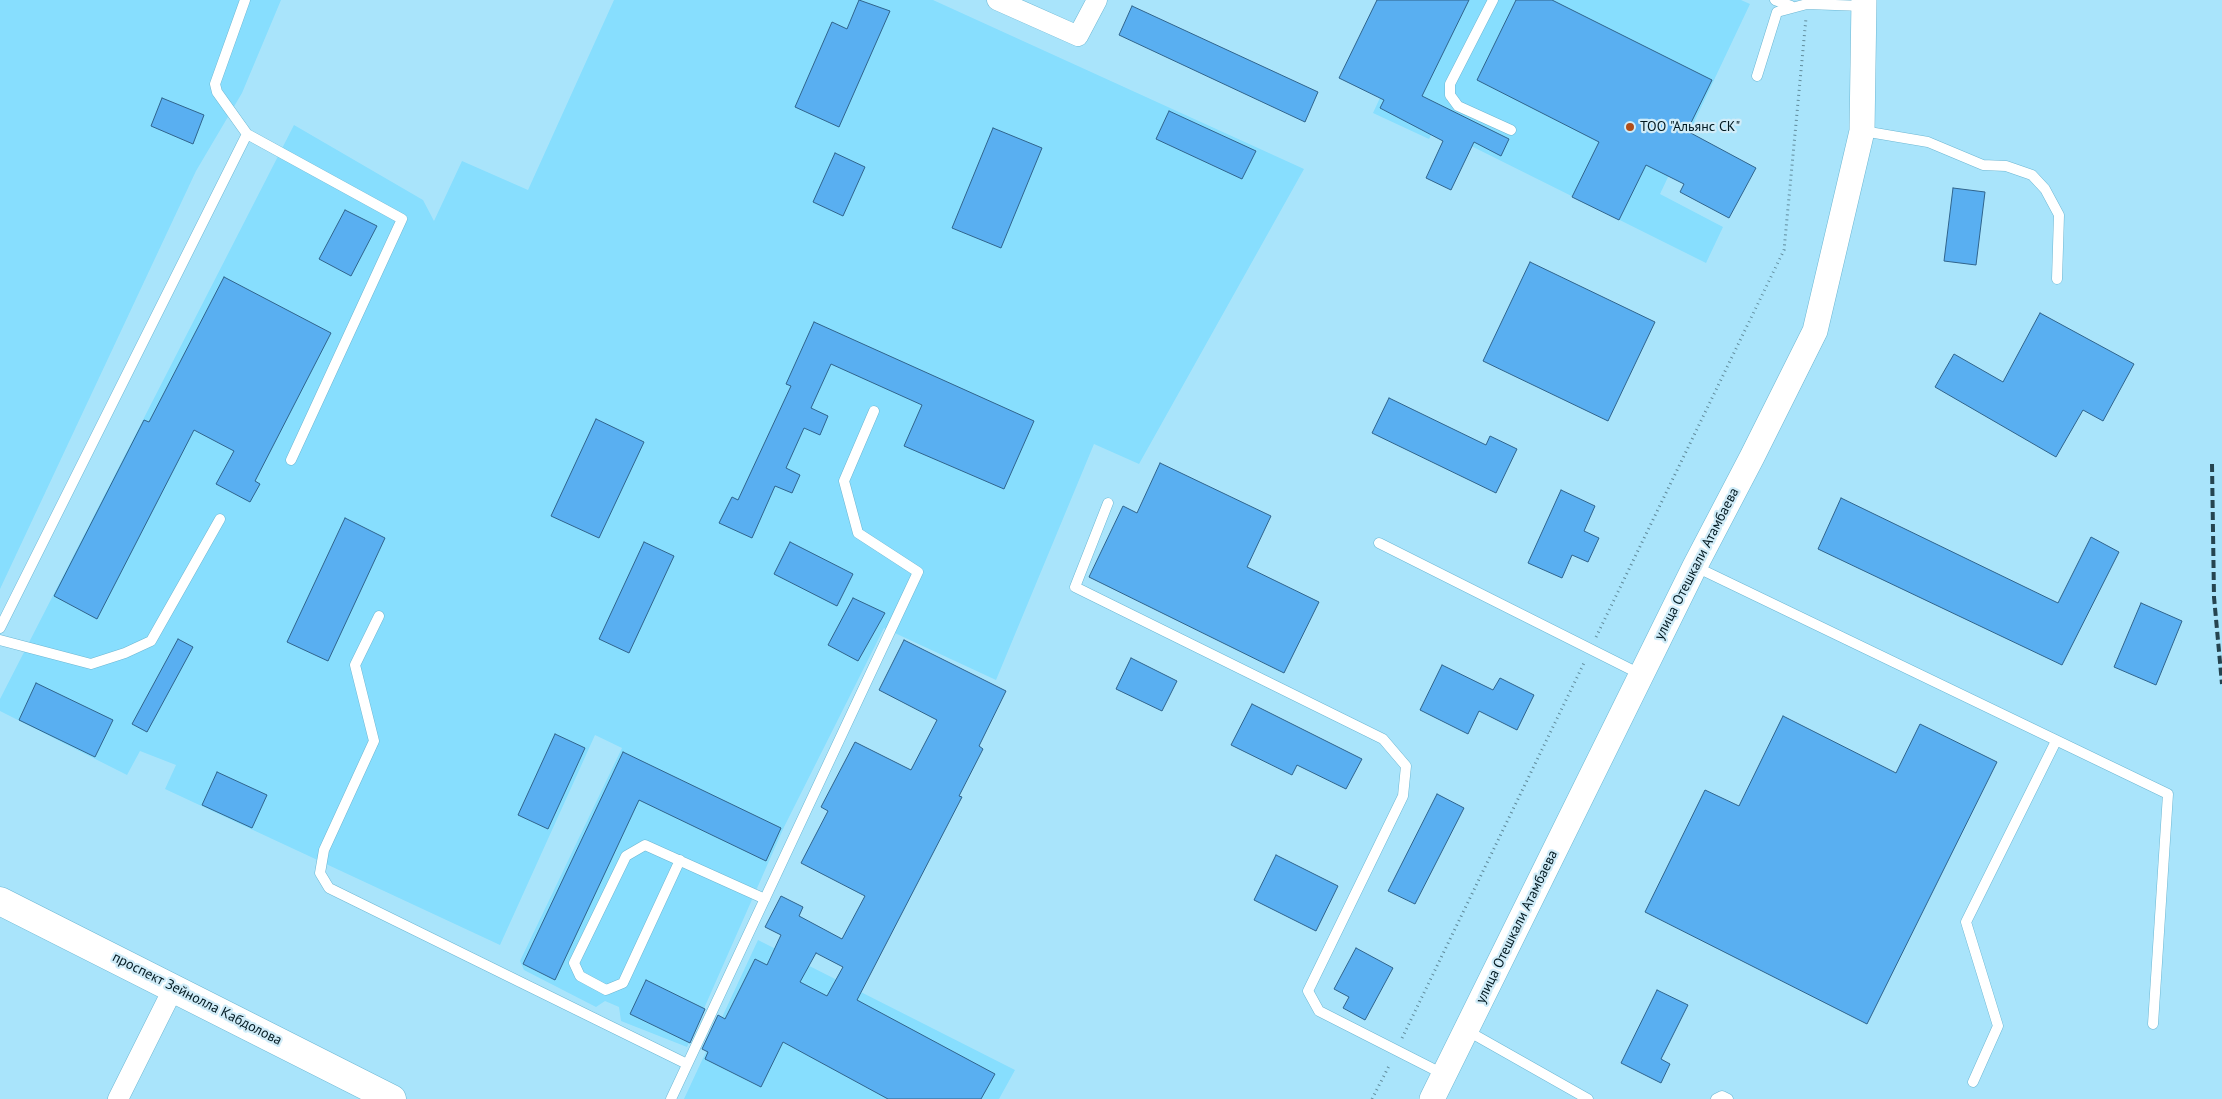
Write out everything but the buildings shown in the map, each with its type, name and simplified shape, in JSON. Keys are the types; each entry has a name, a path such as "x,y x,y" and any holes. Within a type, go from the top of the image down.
{"main road":[{"name":"проспект Зейнолла Кабдолова","path":"0,901 174,987 392,1099"}],"street":[{"path":"998,0 1078,36 1097,0"},
{"name":"улица Отешкали Атамбаева","path":"1432,1099 1695,566 1752,458 1814,332 1862,131 1863,3"},
{"path":"118,1099 174,987"}],"lane":[{"path":"245,0 215,84 217,92 247,134 402,219 291,460"},
{"path":"1493,0 1450,84 1450,95 1458,106 1510,130"},
{"path":"1775,0 1791,6"},
{"path":"1757,76 1777,12 1791,6 1807,4 1863,3"},
{"path":"1862,131 1928,142 1982,165 2006,166 2032,175 2045,189 2059,215 2057,279"},
{"path":"0,628 247,134"},
{"path":"671,1099 918,572 858,533 844,481 874,411"},
{"path":"1108,503 1074,587 1383,739 1406,766 1403,796 1308,991 1319,1011 1444,1074"},
{"path":"0,640 91,664 125,653 150,641 220,519"},
{"path":"1380,543 1641,675"},
{"path":"1695,566 2168,794 2153,1024"},
{"path":"379,616 355,665 374,741 324,850 320,873 329,888 688,1064"},
{"path":"1973,1082 1998,1026 1966,922 2056,741"},
{"path":"680,860 623,983 606,990 580,976 574,963 626,856 645,845 680,860 765,899"},
{"path":"1466,1030 1588,1099"},
{"path":"1716,1099 1722,1096 1728,1099"}],"path":[{"path":"1372,1099 1784,250 1807,4"}],"shaded area":[{"path":"0,0 281,0 242,93 196,171 0,589"},
{"path":"614,0 933,0 1304,169 1139,464 1094,444 996,680 884,628 784,827 687,1047 621,1021 619,1007 605,1001 596,1007 524,970 520,961 622,748 595,735 500,945 165,789 176,765 140,751 127,775 0,711 0,699 294,125 423,200 434,221 462,161 528,190"},
{"path":"1425,0 1741,0 1750,4 1660,194 1723,227 1706,263 1435,128 1429,139 1373,113"},
{"path":"758,940 1015,1070 999,1099 684,1099"}],"railway":[{"path":"2212,464 2214,597 2222,684"}],"place":[{"name":"ТОО \"Альянс СК\"","path":"1630,127"}]}
